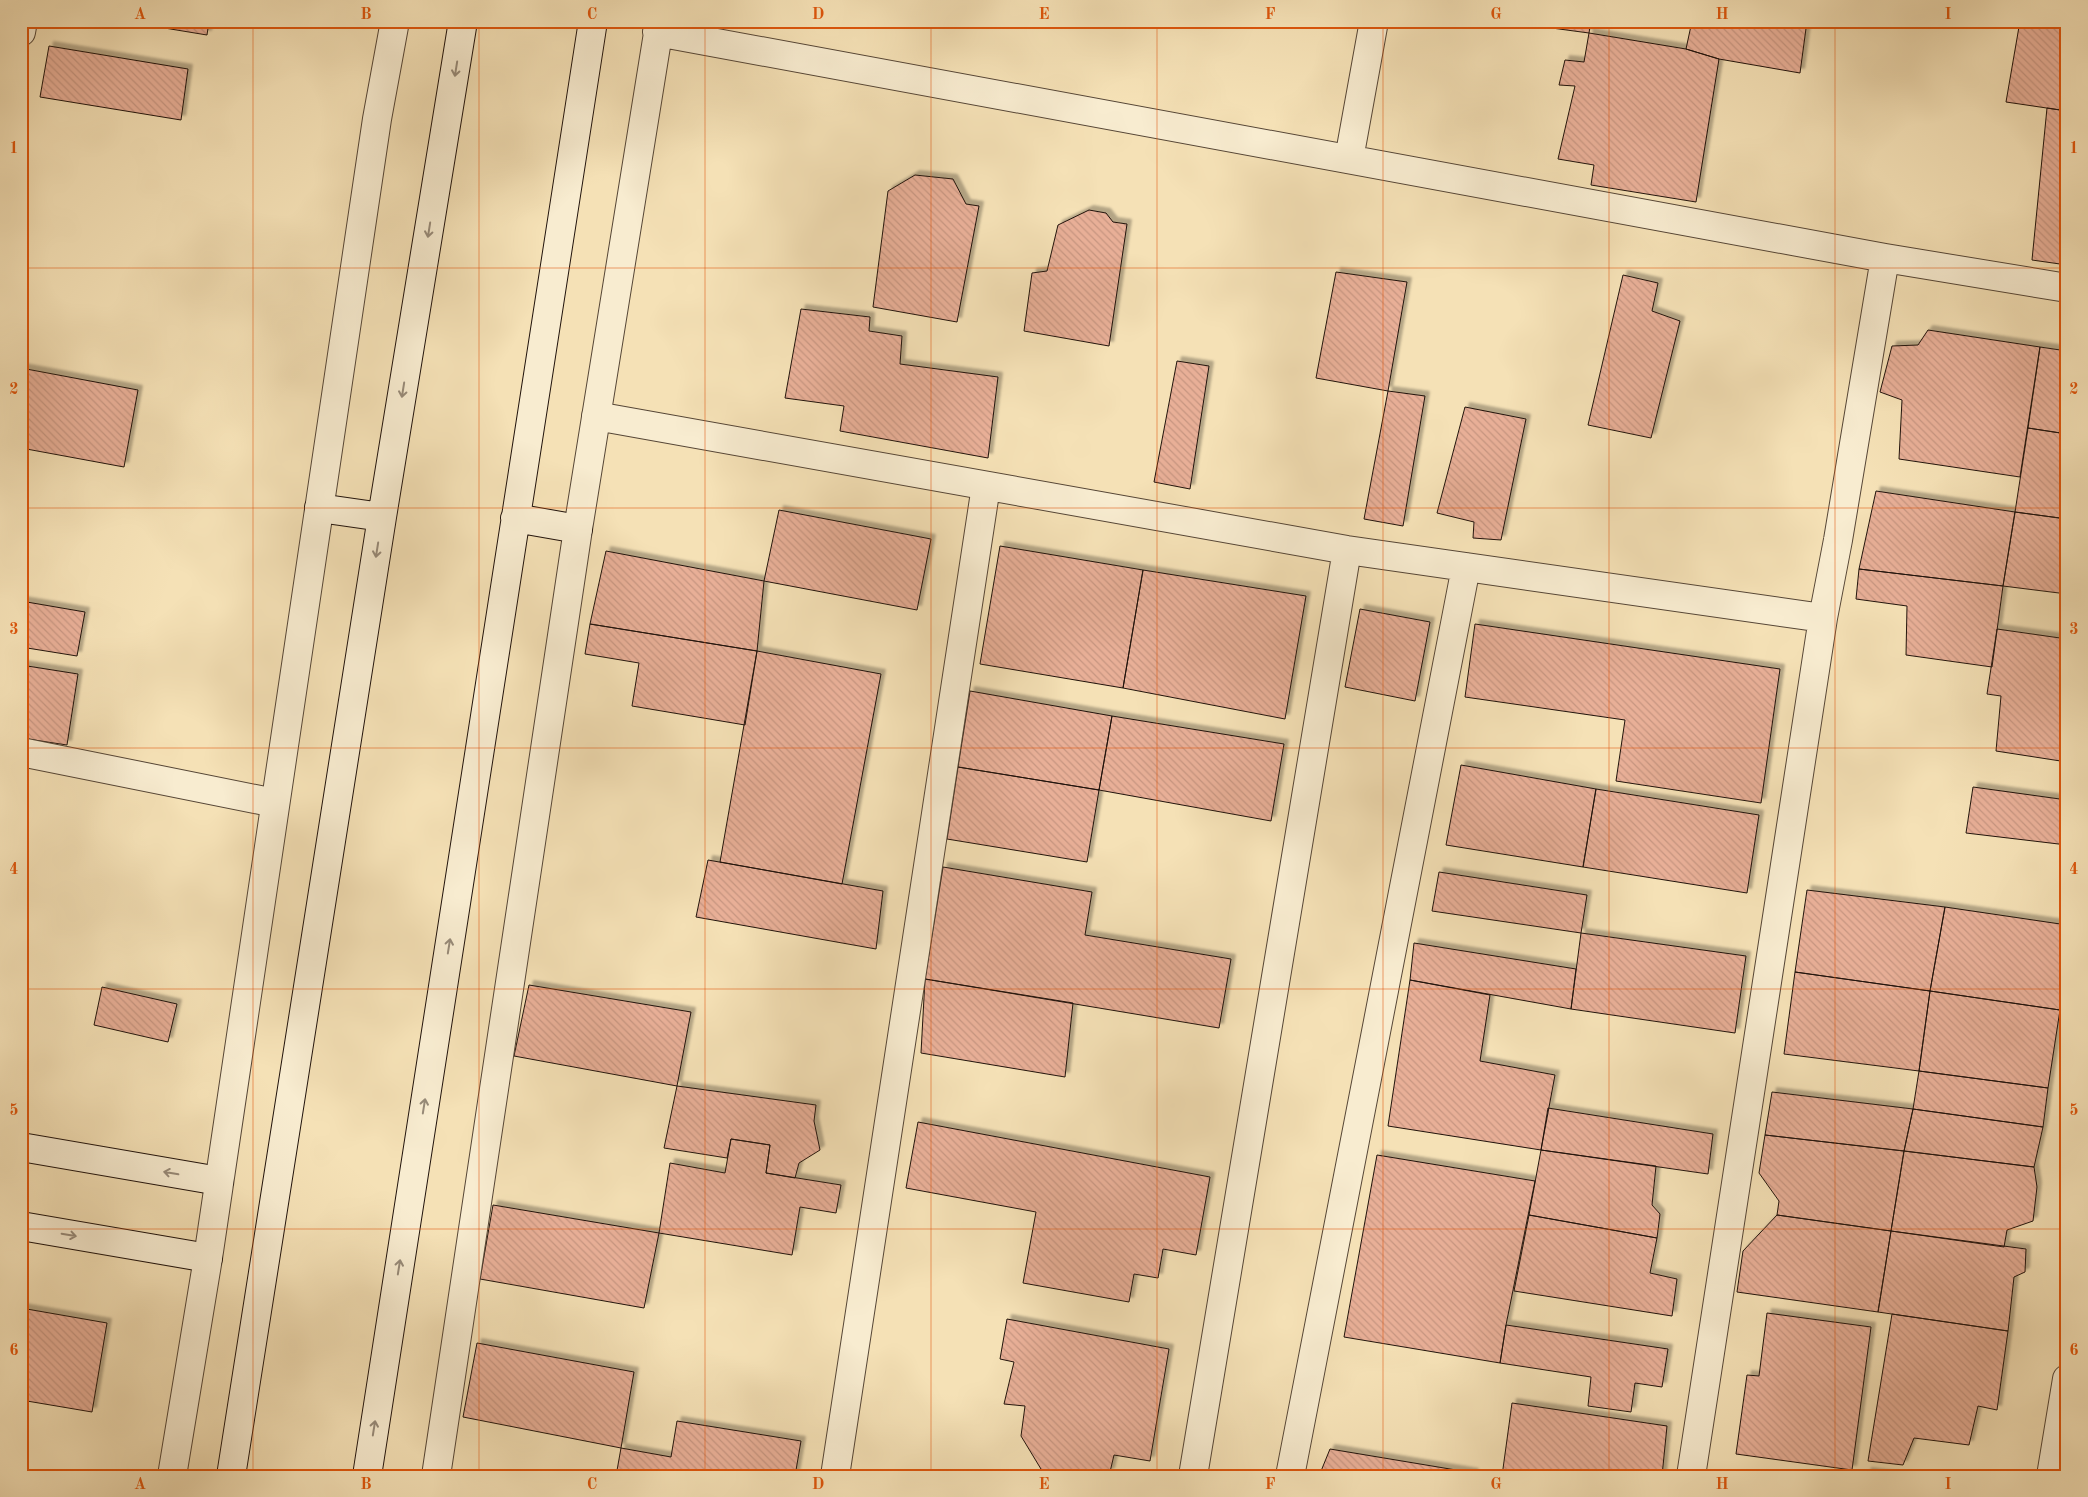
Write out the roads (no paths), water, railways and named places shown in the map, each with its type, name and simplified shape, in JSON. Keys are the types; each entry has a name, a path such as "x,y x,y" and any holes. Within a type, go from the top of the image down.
{"street":[{"path":"21,32 24,21"},
{"path":"172,1476 208,1258 377,119 395,21"},
{"path":"231,1476 382,517 464,21"},
{"path":"367,1476 593,21"},
{"path":"1349,159 1374,21"},
{"path":"436,1476 578,528 658,26 1349,159 1885,258 2067,288"},
{"path":"1691,1476 1823,618 1838,540 1885,258"},
{"path":"596,416 1347,550 1823,618"},
{"path":"835,1476 986,486"},
{"path":"319,508 382,517"},
{"path":"515,518 578,528"},
{"path":"1193,1476 1347,550"},
{"path":"1290,1476 1466,567"},
{"path":"21,752 275,803"},
{"path":"21,1148 219,1181"},
{"path":"21,1226 208,1258"},
{"path":"2051,1476 2067,1379"}]}
